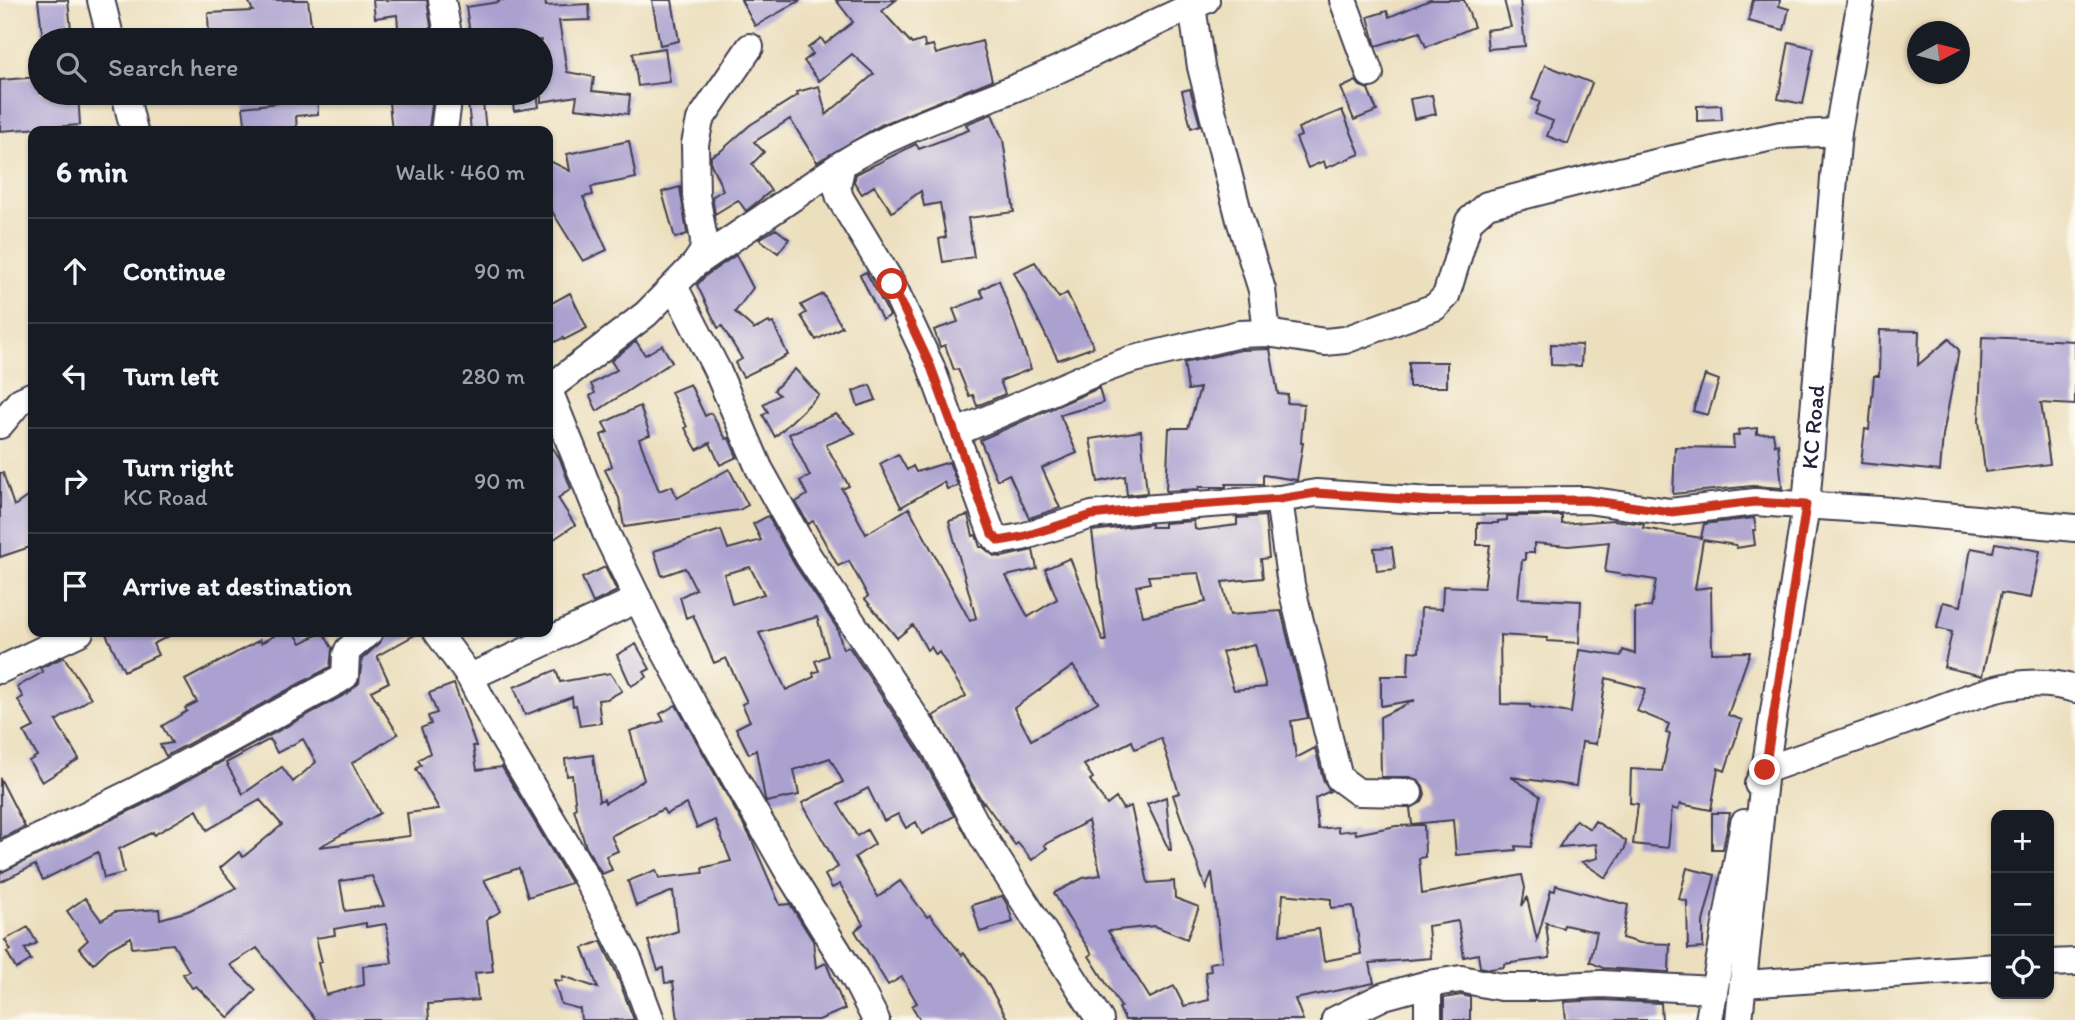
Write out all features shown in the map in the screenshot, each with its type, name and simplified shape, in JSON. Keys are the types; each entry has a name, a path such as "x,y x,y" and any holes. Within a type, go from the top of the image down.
{"street":[{"path":"101,0 108,28"},
{"path":"442,0 447,28"},
{"path":"1343,0 1370,74"},
{"name":"KC Road","path":"1739,1020 1765,770 1806,505 1838,132 1861,0"},
{"path":"695,264 867,149 934,118 1055,71 1199,3 1201,66 1240,220 1262,290 1267,333"},
{"path":"553,384 646,314 695,264 703,252 704,240 696,195 695,144 700,120 750,47"},
{"path":"128,105 133,126"},
{"path":"445,126 447,105"},
{"path":"955,433 1130,360 1239,334 1267,333 1325,342 1345,340 1435,307 1446,296 1469,221 1488,205 1620,171 1781,135 1838,132"},
{"path":"842,164 837,187 840,198 892,284 931,367 992,534 999,541 1022,537 1092,515 1279,499 1316,493 1431,501 1587,500 1671,512 1755,502 2075,528"},
{"path":"674,286 717,370 760,468 808,556 933,744 983,838 1100,1020"},
{"path":"0,425 20,401 28,397"},
{"path":"553,400 606,533 699,715 789,873 855,979 876,1020"},
{"path":"1279,499 1291,585 1339,778 1358,792 1409,793"},
{"path":"470,677 638,598"},
{"path":"0,670 69,637"},
{"path":"0,857 135,791 339,680 345,676 348,649 363,637"},
{"path":"441,637 470,677 490,716 587,878 629,961 651,1020"},
{"path":"1709,1020 1747,805 1765,770 1944,708 1984,691 2025,684 2057,684 2075,689"},
{"path":"2054,964 2075,962"},
{"path":"1744,984 1991,967"},
{"path":"1335,1020 1384,996 1428,984 1461,979 1501,987 1547,988 1601,984 1714,990"},
{"path":"1428,984 1428,1020"}],"building":[{"path":"38,0 68,0 71,28 42,28"},
{"path":"248,0 308,0 312,28 209,28 208,13 253,11"},
{"path":"373,0 427,0 431,28 398,28 397,15 375,18"},
{"path":"498,0 545,0 546,6 589,4 590,20 559,21 567,72 594,77 592,91 630,95 628,114 575,108 577,96 553,100 553,28 469,28 466,7 499,2"},
{"path":"652,0 672,0 679,41 660,45"},
{"path":"741,0 801,0 755,26"},
{"path":"836,0 896,0 882,11 912,44 924,40 925,47 933,45 936,54 982,41 992,80 881,125 817,162 790,119 754,142 764,152 752,164 771,191 746,211 738,200 715,214 712,197 723,190 711,164 711,156 721,151 750,125 798,95 797,92 819,86 826,115 874,74 852,54 819,81 804,61 813,54 808,48 821,38 825,44 853,22"},
{"path":"1430,0 1464,0 1474,27 1426,47 1420,32 1376,46 1368,17 1387,11 1389,17"},
{"path":"1504,0 1520,0 1525,46 1488,49 1486,30 1511,27"},
{"path":"1753,0 1780,0 1779,6 1789,9 1784,30 1748,21"},
{"path":"1789,42 1814,48 1803,104 1778,99"},
{"path":"665,48 670,82 638,86 633,53"},
{"path":"1545,65 1592,83 1568,144 1547,136 1553,121 1535,114 1540,102 1532,99"},
{"path":"28,78 28,105 79,105 80,125 28,126 28,129 0,131 0,80"},
{"path":"1356,81 1368,89 1377,111 1354,120 1341,88"},
{"path":"1190,89 1200,125 1191,128 1182,91"},
{"path":"1432,95 1436,114 1414,119 1410,99"},
{"path":"318,105 318,114 296,116 297,126 245,126 243,107"},
{"path":"389,105 432,105 429,126 391,126"},
{"path":"468,105 483,105 485,126 470,126"},
{"path":"513,105 539,105 539,107 514,111"},
{"path":"1721,105 1722,120 1697,121 1697,106"},
{"path":"1342,110 1360,154 1326,168 1324,161 1308,168 1296,138 1301,136 1298,128"},
{"path":"992,114 1003,140 1014,212 968,218 974,257 943,262 939,239 946,237 940,203 924,206 921,191 892,212 874,186 862,194 854,182 856,174 916,144 919,149 969,130 966,124"},
{"path":"629,141 636,178 591,187 593,195 583,197 607,250 583,261 553,213 553,162 570,171 567,154"},
{"path":"680,187 687,234 675,238 662,192"},
{"path":"776,229 789,239 778,253 759,239"},
{"path":"736,255 753,288 735,312 753,330 769,322 773,323 788,355 743,377 735,363 742,359 722,326 718,328 697,285 705,276"},
{"path":"1035,262 1059,298 1067,293 1094,347 1058,360 1014,272"},
{"path":"866,272 890,316 882,320 860,275"},
{"path":"999,280 1031,369 1000,381 1005,394 977,406 973,395 969,396 958,369 954,370 945,345 940,347 934,330 958,322 953,309 984,297 980,290"},
{"path":"570,293 587,328 553,343 553,302"},
{"path":"823,294 842,327 816,340 801,316 806,313 801,305"},
{"path":"1880,330 1919,331 1918,365 1949,339 1959,350 1943,435 1940,471 1861,463 1865,429 1869,430 1874,376 1879,376"},
{"path":"1982,337 2075,341 2075,405 2041,403 2050,464 1985,472 1979,421"},
{"path":"636,341 645,355 662,345 672,362 597,411 590,396 595,393 591,384 617,370 611,361"},
{"path":"1551,344 1582,345 1581,366 1551,365"},
{"path":"1270,349 1278,394 1288,395 1287,403 1304,404 1303,443 1297,480 1263,475 1263,484 1226,484 1226,487 1166,491 1169,428 1188,428 1200,388 1188,390 1184,363 1241,350"},
{"path":"1409,362 1447,362 1447,387 1409,387"},
{"path":"795,369 819,395 775,437 763,415 768,412 763,404 779,395 774,390"},
{"path":"1705,375 1719,380 1708,415 1693,411"},
{"path":"690,384 705,416 711,413 726,439 729,438 737,457 720,465 710,443 697,450 671,392"},
{"path":"870,385 876,400 858,406 853,391"},
{"path":"1099,388 1103,403 1060,415 1077,453 1042,468 1060,508 1029,518 1009,474 997,480 980,440"},
{"path":"640,406 650,435 639,439 659,491 672,486 677,498 729,469 748,505 739,510 624,527 619,498 605,470 612,466 601,435 608,432 603,423"},
{"path":"836,414 855,433 826,445 849,486 842,489 866,534 909,508 970,621 976,618 949,521 968,515 973,536 976,535 980,547 994,556 1002,557 1033,550 1037,569 1006,576 1028,617 1057,599 1045,569 1070,558 1103,641 1106,641 1092,531 1151,524 1151,527 1164,527 1164,523 1194,521 1195,529 1198,530 1237,525 1237,518 1265,516 1269,558 1261,559 1263,578 1222,582 1230,615 1281,611 1308,718 1291,721 1296,758 1315,748 1324,782 1330,791 1315,798 1318,829 1338,827 1338,832 1355,830 1356,834 1396,826 1424,825 1425,857 1419,858 1422,894 1522,875 1525,888 1522,906 1527,898 1537,940 1551,890 1555,891 1556,885 1628,905 1622,938 1640,943 1670,944 1669,972 1603,968 1590,962 1597,932 1546,923 1550,958 1504,964 1504,967 1490,969 1480,967 1478,954 1464,957 1458,921 1428,926 1431,958 1370,963 1374,983 1295,999 1303,1020 1125,1020 1119,1008 1121,1007 1089,956 1092,954 1054,893 1083,878 1101,875 1088,821 1044,845 1047,848 1032,860 1018,843 1015,845 983,803 933,716 966,696 939,652 936,655 931,647 927,650 913,625 897,638 865,599 868,596 849,561 838,566 813,521 808,524 796,502 807,495 800,481 810,476 789,434","holes":["1199,573 1206,602 1143,616 1136,586 1150,583 1148,576","1255,644 1266,687 1234,690 1222,652","1073,666 1098,702 1031,740 1014,708","1161,738 1179,793 1173,795 1206,889 1212,872 1222,961 1210,963 1211,971 1205,972 1209,1000 1184,1006 1174,986 1150,998 1108,931 1155,926 1187,939 1199,907 1175,898 1174,881 1148,883 1131,806 1123,809 1116,798 1107,805 1090,780 1093,778 1084,765 1132,741 1135,749","1283,894 1331,899 1331,908 1353,906 1361,954 1324,961 1319,929 1280,935"]},
{"path":"1757,428 1757,434 1773,433 1775,445 1778,444 1782,488 1753,486 1673,494 1675,447 1734,448 1733,436 1739,435 1738,430"},
{"path":"1141,431 1147,493 1127,495 1125,476 1098,482 1090,439"},
{"path":"553,448 560,459 571,489 558,498 575,525 553,540"},
{"path":"898,454 907,470 913,466 916,472 949,462 958,486 947,489 944,482 901,507 880,464"},
{"path":"0,473 3,473 14,506 28,496 28,548 0,557"},
{"path":"768,516 795,565 837,628 843,649 849,647 919,752 954,816 922,834 916,822 906,828 898,814 884,821 868,788 838,804 857,836 867,830 875,844 855,857 878,897 900,881 927,917 930,915 985,979 1008,1020 920,1020 912,1006 917,1003 902,977 888,985 855,931 863,924 840,884 832,888 825,875 838,867 802,803 843,782 830,758 794,770 799,795 766,802 756,750 749,754 736,728 750,721 742,704 747,702 726,658 714,663 693,615 686,618 680,597 696,589 685,568 662,576 654,551 721,530 728,549 761,540 753,524","holes":["750,567 764,594 732,604 724,574","817,617 828,656 815,661 819,671 813,673 814,677 786,690 759,633"]},
{"path":"1507,516 1562,516 1562,524 1613,520 1644,524 1643,528 1701,538 1704,524 1754,518 1755,545 1736,548 1736,545 1703,540 1695,589 1711,587 1712,653 1750,652 1728,715 1742,720 1725,771 1718,768 1711,810 1680,804 1678,810 1672,808 1668,848 1633,844 1638,804 1630,803 1631,769 1662,771 1670,734 1666,733 1669,724 1637,711 1646,689 1606,678 1596,744 1582,742 1576,786 1511,777 1540,796 1531,847 1515,846 1516,850 1456,855 1453,820 1412,824 1410,808 1422,802 1425,794 1418,780 1409,777 1381,777 1380,717 1415,700 1381,706 1381,676 1408,676 1409,651 1419,652 1421,608 1442,609 1443,586 1484,588 1490,545 1477,545 1477,523 1507,520","holes":["1609,542 1605,572 1656,580 1651,607 1635,608 1635,654 1623,650 1621,656 1579,650 1571,713 1530,705 1501,704 1500,635 1579,643 1581,601 1518,598 1525,553 1534,553 1534,543 1569,546"]},
{"path":"1995,543 2040,551 2031,598 2001,593 1982,676 1944,667 1952,632 1937,628 1943,602 1961,606 1971,548 1993,552"},
{"path":"1392,547 1395,569 1377,571 1374,548"},
{"path":"605,567 617,591 593,603 582,578"},
{"path":"107,637 167,637 153,644 158,655 124,671"},
{"path":"272,637 297,637 301,643 313,637 326,637 332,648 330,667 166,756 160,745 172,743 162,726 197,702 185,680 260,640 261,643"},
{"path":"382,637 411,637 377,656 389,682 371,691 398,734 352,763 380,813 319,847 410,836 407,813 439,809 416,769 421,765 418,760 430,753 421,728 431,724 428,716 437,713 429,693 454,684 476,746 473,746 477,770 502,767 571,883 528,897 519,868 484,880 501,911 487,919 493,971 475,973 478,1000 428,1004 429,1020 316,1020 257,948 230,965 256,990 229,1018 196,986 192,988 183,974 189,971 173,944 132,948 131,937 109,949 93,964 79,948 88,940 67,911 85,898 101,920 115,912 159,909 160,919 188,911 236,888 220,868 239,852 243,857 282,825 260,800 207,830 197,810 154,835 153,832 119,849 124,873 104,878 98,852 43,880 35,865 0,882 0,873 142,805 348,693 359,683 362,659 380,643","holes":["270,739 277,753 303,739 316,762 293,782 282,767 243,794 226,763","372,876 384,906 345,911 340,881","366,923 366,927 386,924 392,963 363,966 364,985 326,995 318,963 322,962 316,938 335,935 334,929"]},
{"path":"636,644 650,669 644,672 647,677 631,686 617,655"},
{"path":"64,657 91,698 56,721 79,759 42,782 29,761 37,756 24,732 34,727 18,700 23,697 17,687 43,672 40,668"},
{"path":"556,670 560,682 610,673 622,691 607,699 598,700 601,723 580,726 572,697 525,715 514,687"},
{"path":"676,705 751,838 780,905 790,904 813,941 816,968 826,963 845,1009 819,1020 678,1020 673,982 665,983 663,968 658,970 648,941 678,931 673,891 636,906 628,881 656,870 659,878 703,873 702,868 731,861 715,820 697,828 687,804 666,814 663,809 611,836 618,851 606,856 612,870 602,874 586,847 574,809 572,775 567,776 565,759 593,755 599,801 604,799 605,803 644,780 630,731 664,721 660,714"},
{"path":"0,778 25,827 0,839"},
{"path":"1166,797 1171,850 1147,804"},
{"path":"1712,813 1730,813 1723,849 1712,849"},
{"path":"1576,820 1590,829 1595,821 1626,841 1625,848 1606,878 1582,862 1598,858 1596,844 1559,847"},
{"path":"1687,868 1715,875 1703,922 1703,948 1688,949 1687,901 1679,899"},
{"path":"1002,896 1013,922 980,932 972,905"},
{"path":"28,927 37,943 25,949 31,960 16,969 7,952 11,950 5,940"},
{"path":"601,941 634,1020 581,1020 580,1009 561,1004 554,980 562,981 563,976 598,988 583,948"},
{"path":"1461,995 1470,997 1470,1020 1444,1020 1444,998"},
{"path":"1601,1000 1661,1003 1662,1020 1566,1020 1564,1002"}],"route":[{"path":"892,284 931,367 992,534 999,541 1022,537 1092,515 1279,499 1316,493 1431,501 1587,500 1671,512 1755,502 1806,505 1765,770"}]}
